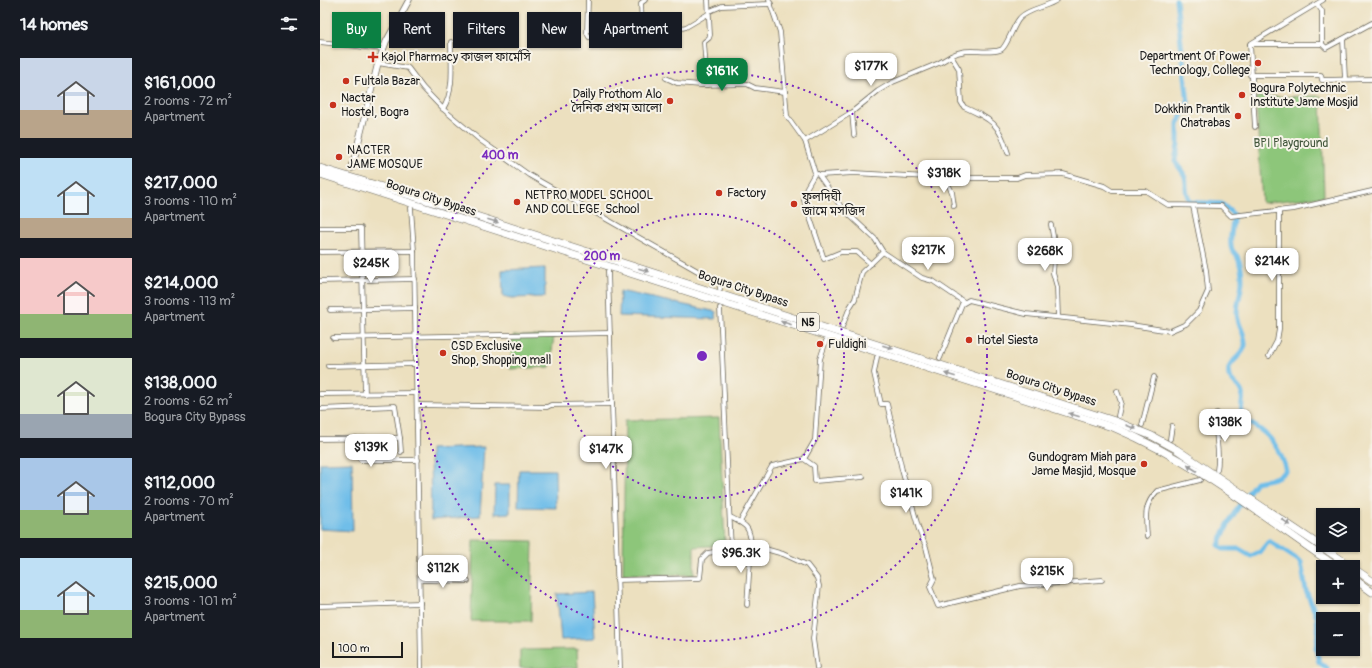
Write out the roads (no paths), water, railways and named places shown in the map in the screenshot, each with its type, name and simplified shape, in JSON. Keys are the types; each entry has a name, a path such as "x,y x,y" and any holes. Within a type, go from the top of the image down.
{"highway":[{"name":"N5","path":"320,168 362,183"},
{"name":"N5","path":"320,174 362,183"},
{"name":"Bogura City Bypass","path":"362,183 1086,411 1152,436 1176,449 1249,502"},
{"path":"1249,502 1328,560"},
{"path":"1249,502 1341,560"},
{"path":"1360,573 1372,581"},
{"path":"1360,583 1372,592"}],"main road":[{"path":"352,168 378,63 383,49 409,0"}],"street":[{"path":"588,0 587,33 589,37"},
{"path":"641,12 641,3 645,0"},
{"path":"707,85 704,42 710,35 708,0"},
{"path":"805,141 852,112 892,82 939,64 951,56 966,50 999,51 1004,48 1012,29 1020,18 1057,0"},
{"path":"1250,44 1323,0"},
{"path":"682,28 722,6 770,2 780,32 787,116 805,141 815,172 820,175 829,192 842,208 875,239 883,252 922,278 933,281 964,302"},
{"path":"1317,4 1322,11 1322,44"},
{"path":"1250,44 1322,44 1326,48 1372,23"},
{"path":"1343,39 1345,79"},
{"path":"320,42 383,49"},
{"path":"442,109 448,101 450,89 451,42"},
{"path":"1250,44 1250,75 1255,127"},
{"path":"951,56 959,69 962,102 964,107 995,123 1004,139 1008,153"},
{"path":"378,63 406,67 411,70 423,88 442,109 480,140 529,175 717,282 720,284 720,289"},
{"path":"1250,75 1321,75 1322,80 1372,79"},
{"path":"666,78 677,83 707,85 747,84 755,88 785,92"},
{"path":"852,112 854,135"},
{"path":"815,172 807,187 804,200 824,259 841,252 857,252 871,264"},
{"path":"820,175 854,173 945,178 1017,178 1025,175 1063,174 1104,186 1112,191 1146,191 1168,205 1221,206 1231,216 1279,210 1372,191"},
{"path":"945,178 952,192 954,206"},
{"path":"940,358 964,302 969,300 1026,314 1131,325 1170,332 1186,324 1199,311 1208,290 1206,270 1193,206"},
{"path":"411,208 415,279 421,668"},
{"path":"1269,356 1277,341 1280,329 1279,210"},
{"path":"1051,224 1055,247 1053,273 1057,287 1058,317"},
{"path":"320,228 361,228 363,252 365,394"},
{"path":"320,252 414,251"},
{"path":"842,327 855,299 862,272 883,252"},
{"path":"608,271 620,668"},
{"path":"320,281 415,279"},
{"path":"330,310 415,308"},
{"path":"617,580 700,578 702,559 708,553 731,549 720,308"},
{"path":"333,338 610,333"},
{"path":"804,459 815,440 820,359 826,342"},
{"path":"877,357 874,373 881,404 887,404 902,470 919,530 926,547 934,579 930,586 938,606 1020,586 1102,580"},
{"path":"328,366 416,364"},
{"path":"1142,425 1154,377"},
{"path":"1117,391 1121,402 1118,416"},
{"path":"320,394 417,393"},
{"path":"417,405 547,407 551,405 612,404"},
{"path":"320,409 395,406 401,452"},
{"path":"1217,413 1216,437 1220,457 1217,470"},
{"path":"1170,439 1172,426"},
{"path":"356,438 357,456 361,460 418,460"},
{"path":"320,439 400,438"},
{"path":"740,522 772,466 804,459 814,466 815,481 863,477"},
{"path":"1147,536 1146,509 1152,496 1157,491 1200,480"},
{"path":"730,517 746,525 751,533 747,605"},
{"path":"751,545 783,554 807,565 817,578 819,586 813,639 817,668"},
{"path":"420,580 468,581"},
{"path":"320,606 420,603"}],"water":[{"path":"545,268 545,297 511,298 503,296 502,270"},
{"path":"620,291 717,312 715,319 619,316"},
{"path":"484,447 480,516 431,520 430,449"},
{"path":"352,462 353,531 320,529 320,463"},
{"path":"519,470 555,470 556,508 518,507"},
{"path":"495,485 510,485 510,513 494,514"},
{"path":"592,592 595,638 561,640 557,594"}],"waterway":[{"path":"1176,0 1188,102 1178,123 1178,145 1175,161 1185,177 1186,191 1190,202 1222,204 1233,214 1231,248 1237,256 1242,277 1237,317 1244,337 1245,345 1242,353 1232,363 1228,371 1229,376 1242,393 1243,416 1247,421 1262,431 1274,444 1280,454 1286,470 1280,476 1269,480 1256,482 1235,512 1219,545 1223,549 1239,549 1251,556 1260,552 1269,541 1301,562 1306,591 1317,617 1318,633 1316,648 1319,662 1327,668"}],"place":[{"name":"Kajol Pharmacy কাজল ফার্মেসি","path":"373,57"},
{"name":"Department Of Power Technology, College","path":"1258,63"},
{"name":"Fultala Bazar","path":"346,81"},
{"name":"Bogura Polytechnic Institute Jame Mosjid","path":"1242,95"},
{"name":"Daily Prothom Alo দৈনিক প্রথম আলো","path":"670,101"},
{"name":"Nactar Hostel, Bogra","path":"333,105"},
{"name":"Dokkhin Prantik Chatrabas","path":"1238,116"},
{"name":"NACTER JAME MOSQUE","path":"339,157"},
{"name":"Factory","path":"719,193"},
{"name":"NETPRO MODEL SCHOOL AND COLLEGE, School","path":"517,202"},
{"name":"ফুলদিঘী জামে মসজিদ","path":"794,204"},
{"name":"Hotel Siesta","path":"969,340"},
{"name":"Fuldighi","path":"820,344"},
{"name":"CSD Exclusive Shop, Shopping mall","path":"443,353"},
{"name":"Gundogram Miah para Jame Masjid, Mosque","path":"1144,464"}],"park label":[{"name":"BPI Playground","path":"1291,143"}]}
